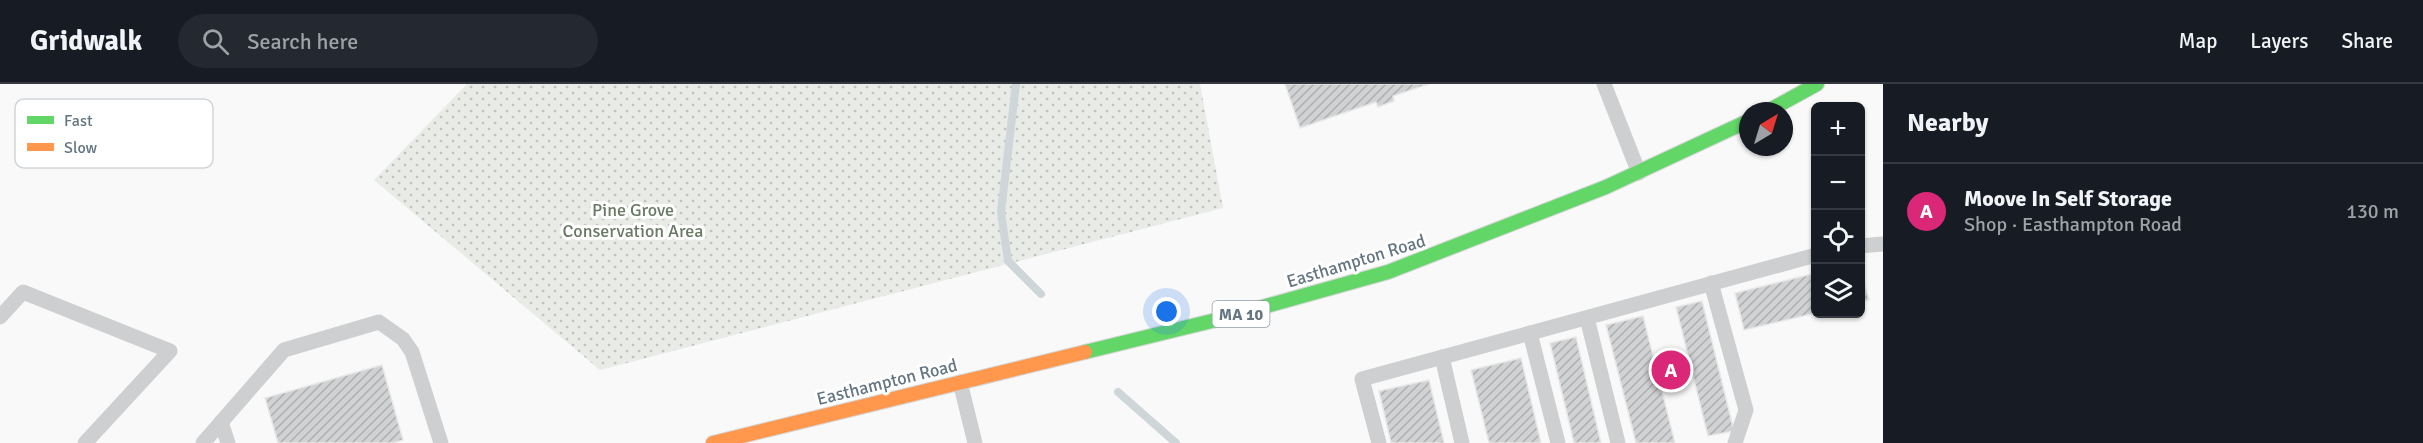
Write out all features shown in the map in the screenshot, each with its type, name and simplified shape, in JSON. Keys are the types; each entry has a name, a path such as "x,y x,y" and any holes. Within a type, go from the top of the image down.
{"main road":[{"path":"1784,102 1817,84"},
{"name":"Easthampton Road","path":"713,443 1216,320 1388,272 1499,231 1639,173 1739,125"}],"lane":[{"path":"1604,84 1639,173"},
{"path":"1865,246 1883,244"},
{"path":"1379,443 1362,379 1811,256"},
{"path":"1711,283 1746,410 1735,443"},
{"path":"0,317 23,292 170,351 85,443"},
{"path":"1587,318 1618,443"},
{"path":"203,443 284,350 379,322 403,339 412,352 441,443"},
{"path":"1530,333 1558,443"},
{"path":"1442,357 1462,443"},
{"path":"960,382 975,443"},
{"path":"221,422 228,443"}],"green space":[{"name":"Pine Grove Conservation Area","path":"467,84 1200,84 1223,208 600,370 374,180"}],"building":[{"path":"1285,84 1429,84 1393,96 1394,101 1378,107 1376,102 1300,128"},
{"path":"1811,274 1811,314 1744,330 1735,293"},
{"path":"1865,286 1869,300 1865,301"},
{"path":"1702,301 1734,431 1708,436 1676,307"},
{"path":"1643,316 1675,443 1636,443 1606,325"},
{"path":"1576,337 1601,443 1574,443 1550,343"},
{"path":"1521,358 1541,443 1489,443 1471,370"},
{"path":"382,365 403,440 393,443 278,443 265,398"},
{"path":"1429,380 1444,443 1391,443 1379,391"}],"waterway":[{"path":"1016,84 1001,212 1008,261 1041,294"},
{"path":"1118,392 1176,443"}],"traffic: fast":[{"path":"1784,102 1817,84"},
{"path":"1085,352 1216,320 1388,272 1606,187 1739,125"}],"traffic: slow":[{"path":"713,443 1085,352"}],"place":[{"name":"Moove In Self Storage","path":"1671,370"}]}
